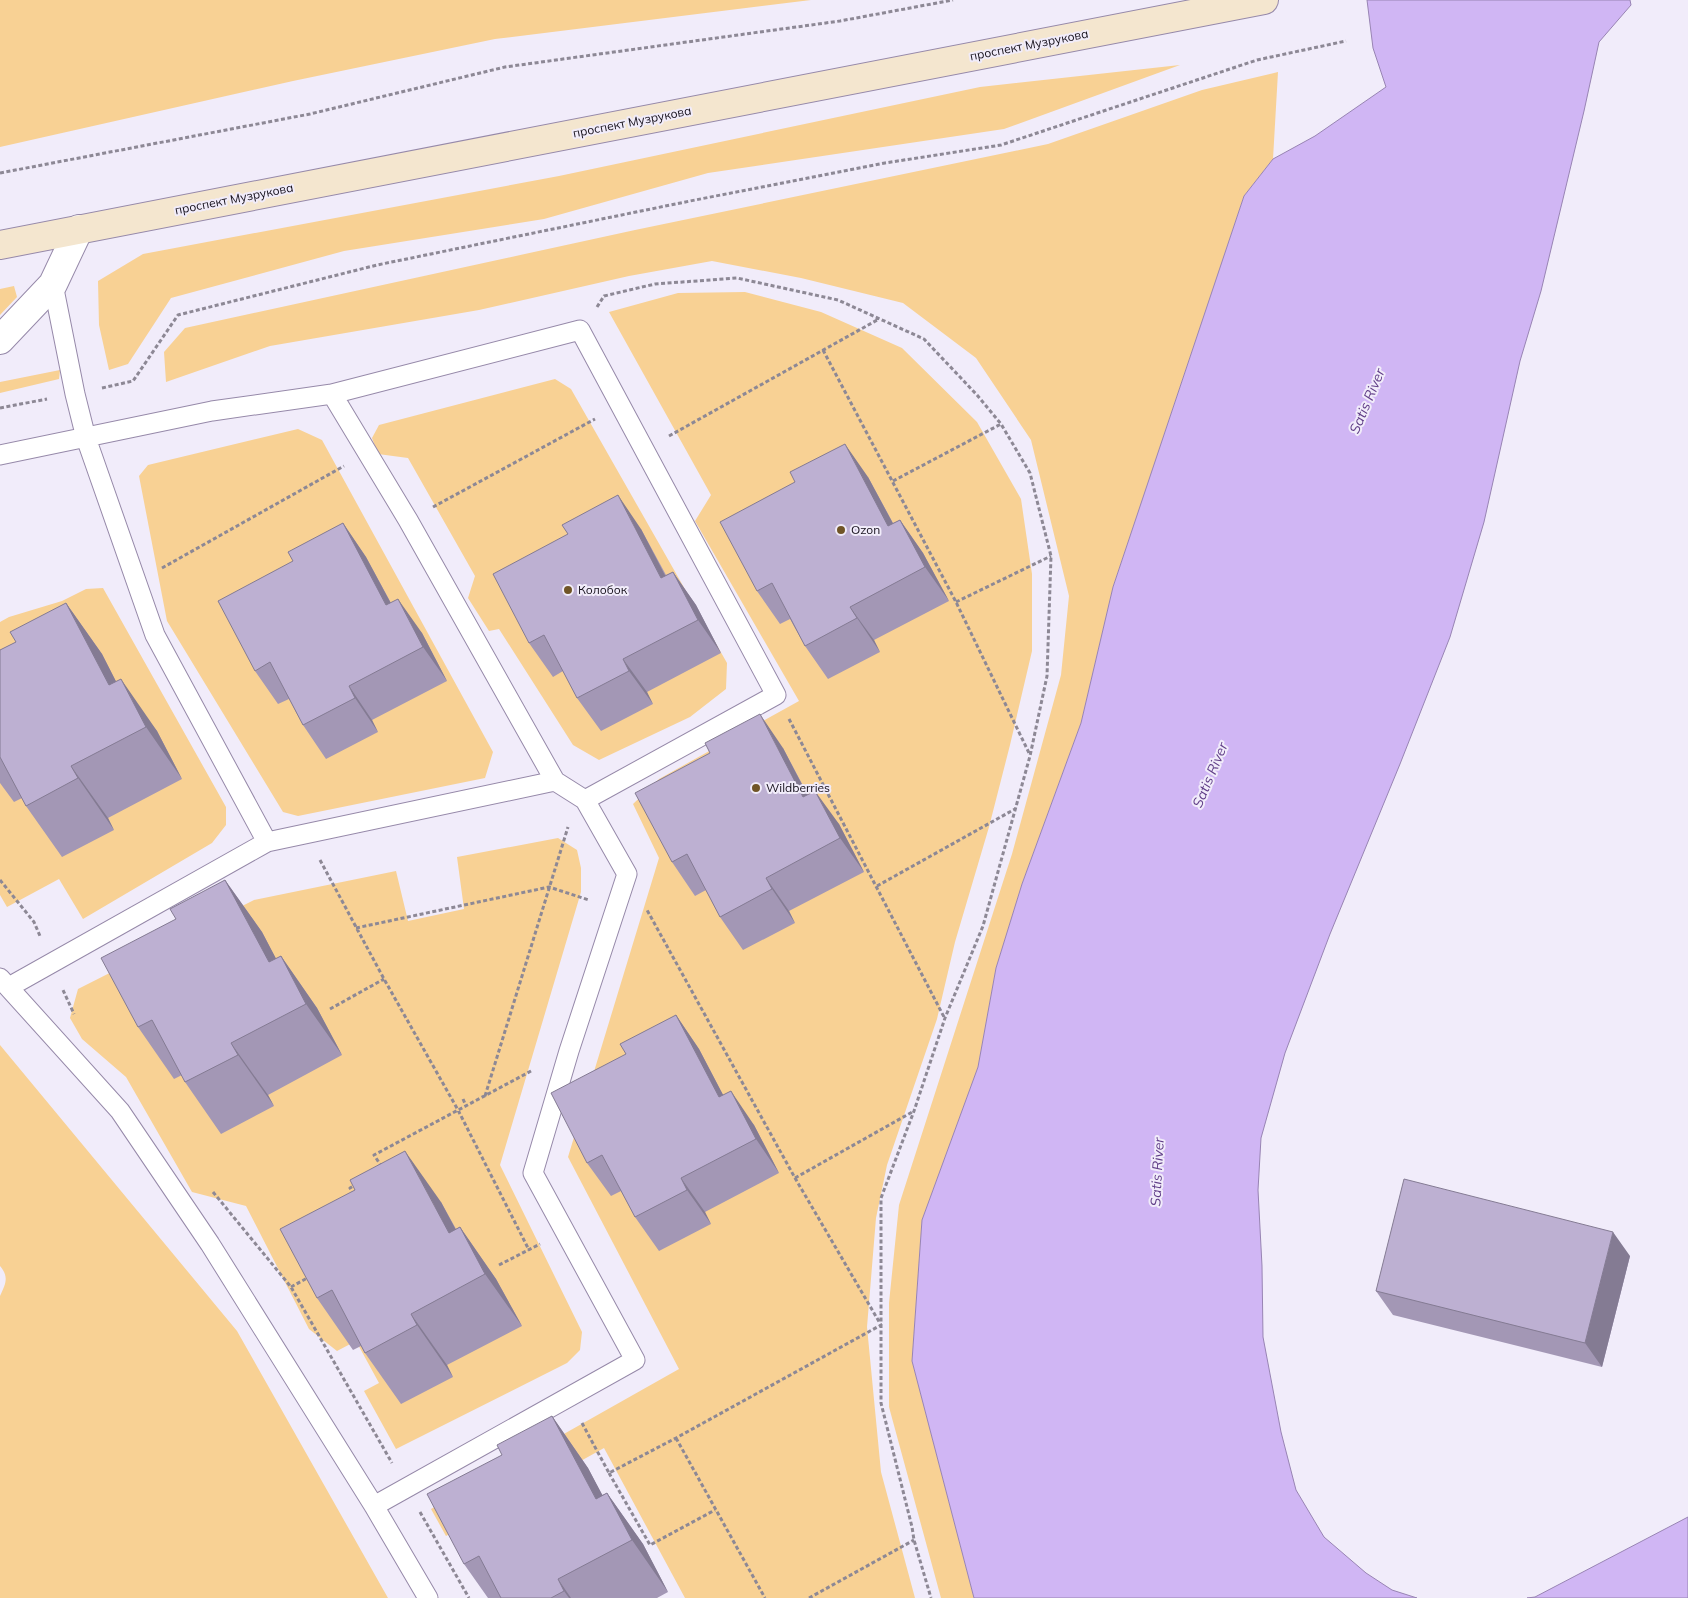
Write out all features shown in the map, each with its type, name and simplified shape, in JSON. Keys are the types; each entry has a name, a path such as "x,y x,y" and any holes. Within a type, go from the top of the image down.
{"main road":[{"name":"проспект Музрукова","path":"0,245 1264,0"}],"street":[{"path":"0,340 53,284 79,229"}],"lane":[{"path":"53,284 75,394 86,438 155,635 267,842"},
{"path":"0,455 212,411 332,394 580,330 776,695 582,797"},
{"path":"332,394 369,452 555,781 582,797 627,874 569,1051 533,1172 635,1360 374,1506"},
{"path":"428,1598 374,1506 210,1244 120,1111 4,982 267,842 555,781"}],"path":[{"path":"0,173 310,114 506,67 840,21 953,0"},
{"path":"0,408 75,394 133,380 178,315 377,265 885,163 1001,144 1257,60 1346,40"},
{"path":"580,330 604,296 655,284 737,278 838,300 924,339 977,395 1001,424 1030,473 1051,556 1046,676 1030,756 983,926 945,1018 914,1111 881,1198 881,1403 914,1540 931,1598"},
{"path":"644,450 879,319"},
{"path":"823,350 956,602 1030,756"},
{"path":"408,520 620,405"},
{"path":"893,480 1001,424"},
{"path":"137,582 369,452"},
{"path":"956,602 1051,556"},
{"path":"776,695 878,886 945,1018"},
{"path":"485,1096 549,888 582,797"},
{"path":"878,886 1015,809"},
{"path":"307,834 356,928 458,1110 528,1250"},
{"path":"627,874 795,1178 881,1325"},
{"path":"356,928 549,888 615,908"},
{"path":"330,1009 384,979"},
{"path":"374,1173 382,1168 374,1155 569,1051"},
{"path":"463,1099 466,1106"},
{"path":"795,1178 914,1111"},
{"path":"355,1196 350,1188 358,1183"},
{"path":"499,1265 565,1232"},
{"path":"291,1287 315,1274"},
{"path":"609,1473 881,1325"},
{"path":"569,1398 650,1545 715,1510"},
{"path":"676,1438 765,1598"},
{"path":"809,1598 914,1540"}],"shaded area":[{"path":"0,0 811,0 495,39 293,81 0,147"},
{"path":"1180,65 1004,129 708,173 544,219 344,251 171,298 128,364 109,370 99,325 98,281 143,254 559,176 980,87"},
{"path":"1278,72 1273,159 1244,196 1113,587 1081,723 1022,884 996,968 978,1067 922,1220 912,1361 974,1598 941,1598 889,1407 889,1303 899,1205 1012,854 1061,675 1069,596 1031,440 976,358 903,303 801,278 712,261 629,276 479,310 270,346 166,382 164,352 185,328 635,230 1048,144 1202,90"},
{"path":"14,286 17,297 0,315 0,289"},
{"path":"745,292 821,312 902,348 977,422 1021,499 1032,574 1032,651 1010,745 989,827 955,942 937,1019 887,1165 876,1218 867,1327 881,1472 915,1598 685,1598 604,1448 446,1536 431,1509 679,1369 568,1157 659,858 633,804 659,779 799,701 695,521 711,495 609,312 678,293"},
{"path":"60,370 59,379 0,393 0,382"},
{"path":"555,379 571,389 727,663 726,689 690,717 599,760 573,745 499,629 489,631 468,598 475,576 408,458 378,454 372,438 379,425"},
{"path":"298,429 322,440 493,752 485,778 298,816 283,812 167,621 139,476 148,465"},
{"path":"103,588 226,807 226,825 212,843 83,919 59,879 7,907 0,895 0,622 9,617 62,601 86,589"},
{"path":"558,838 577,850 581,868 581,892 500,1165 582,1332 580,1350 567,1363 396,1449 364,1391 379,1383 356,1341 337,1351 309,1329 246,1206 192,1192 126,1077 82,1039 70,1018 78,989 254,900 396,871 408,921 464,909 457,857"},
{"path":"0,1045 237,1331 388,1598 0,1598 0,1296 6,1277 0,1266"}],"water":[{"name":"Satis River","path":"1367,0 1630,0 1631,5 1599,42 1541,291 1520,361 1484,522 1450,637 1330,934 1285,1053 1261,1138 1258,1190 1263,1337 1281,1432 1296,1490 1324,1537 1366,1573 1392,1590 1417,1598 974,1598 912,1361 922,1220 978,1067 996,968 1022,884 1081,723 1113,587 1244,196 1273,159 1315,136 1386,87 1373,48"},
{"path":"1688,1517 1688,1598 1527,1598 1535,1597"}],"building":[{"path":"845,444 888,526 900,520 925,567 850,607 857,618 805,646 772,583 757,591 720,522 795,482 790,472"},
{"path":"618,495 661,578 673,572 698,620 623,659 629,671 577,698 544,635 529,643 493,574 568,534 562,525"},
{"path":"343,523 386,605 398,599 423,647 349,686 355,698 303,725 270,662 255,671 218,601 293,561 288,552"},
{"path":"66,603 109,685 121,679 146,727 71,766 78,778 26,806 0,757 0,650 16,642 10,632"},
{"path":"760,714 803,797 815,791 840,838 766,878 772,889 720,917 687,854 672,862 635,793 710,753 705,743"},
{"path":"225,880 269,962 281,956 306,1004 231,1043 238,1055 185,1082 152,1020 138,1027 101,958 176,919 170,909"},
{"path":"676,1015 719,1097 731,1091 756,1139 681,1178 687,1190 635,1217 602,1155 587,1163 551,1093 626,1054 620,1044"},
{"path":"405,1151 449,1233 460,1227 485,1274 411,1314 417,1325 365,1353 332,1290 317,1298 280,1229 355,1190 350,1180"},
{"path":"1404,1179 1613,1232 1585,1343 1376,1291"},
{"path":"552,1416 596,1499 607,1493 632,1540 558,1579 564,1591 551,1598 501,1598 479,1556 464,1564 427,1494 502,1455 497,1445"}],"place":[{"name":"Ozon","path":"841,530"},
{"name":"Колобок","path":"568,590"},
{"name":"Wildberries","path":"756,788"}]}
